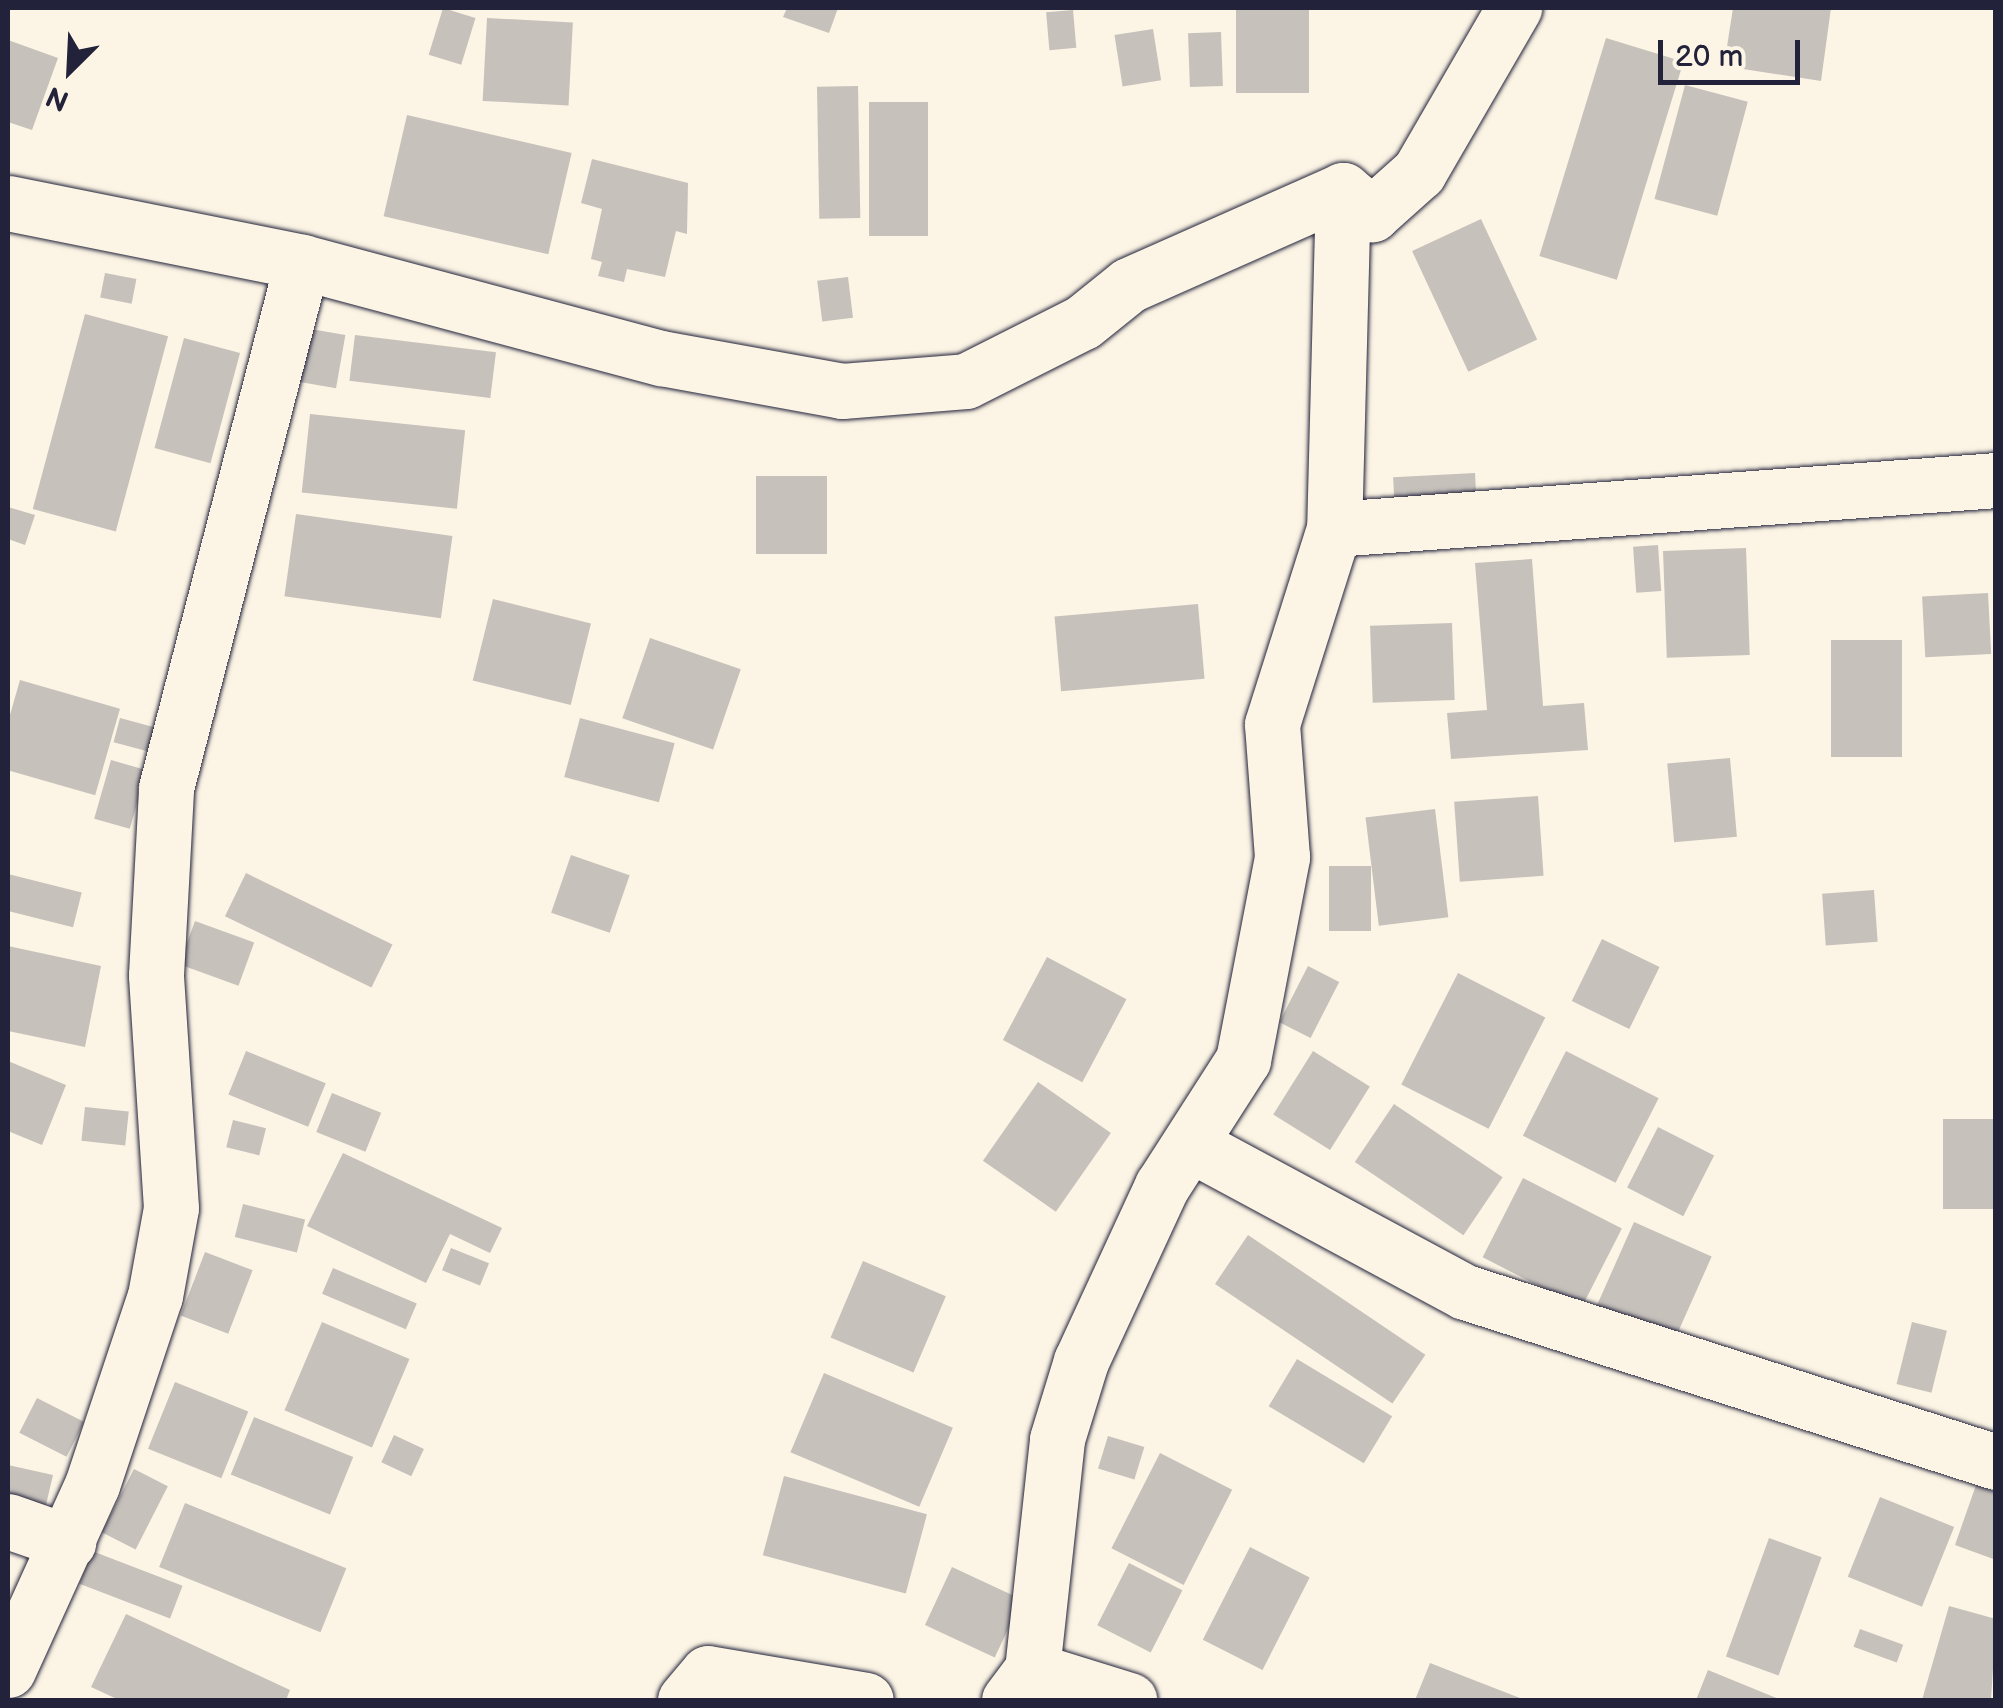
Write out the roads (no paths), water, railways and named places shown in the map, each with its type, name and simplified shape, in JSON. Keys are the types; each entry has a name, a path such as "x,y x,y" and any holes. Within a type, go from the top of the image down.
{"street":[{"path":"1343,190 1372,214 1419,172 1514,8"},
{"path":"8,202 302,262 661,358 842,390 966,382 1083,322 1129,286 1343,190"},
{"path":"1130,1700 1021,1685 1057,1440 1081,1361 1190,1144 1243,1060 1282,857 1272,724 1334,529 1343,190"},
{"path":"8,1670 68,1542 130,1382 158,1278 171,1208 156,975 166,788 302,262"},
{"path":"1334,529 1996,480"},
{"path":"1190,1144 1465,1292 1996,1462"},
{"path":"8,1522 68,1542"},
{"path":"686,1700 708,1673 866,1700"}]}
